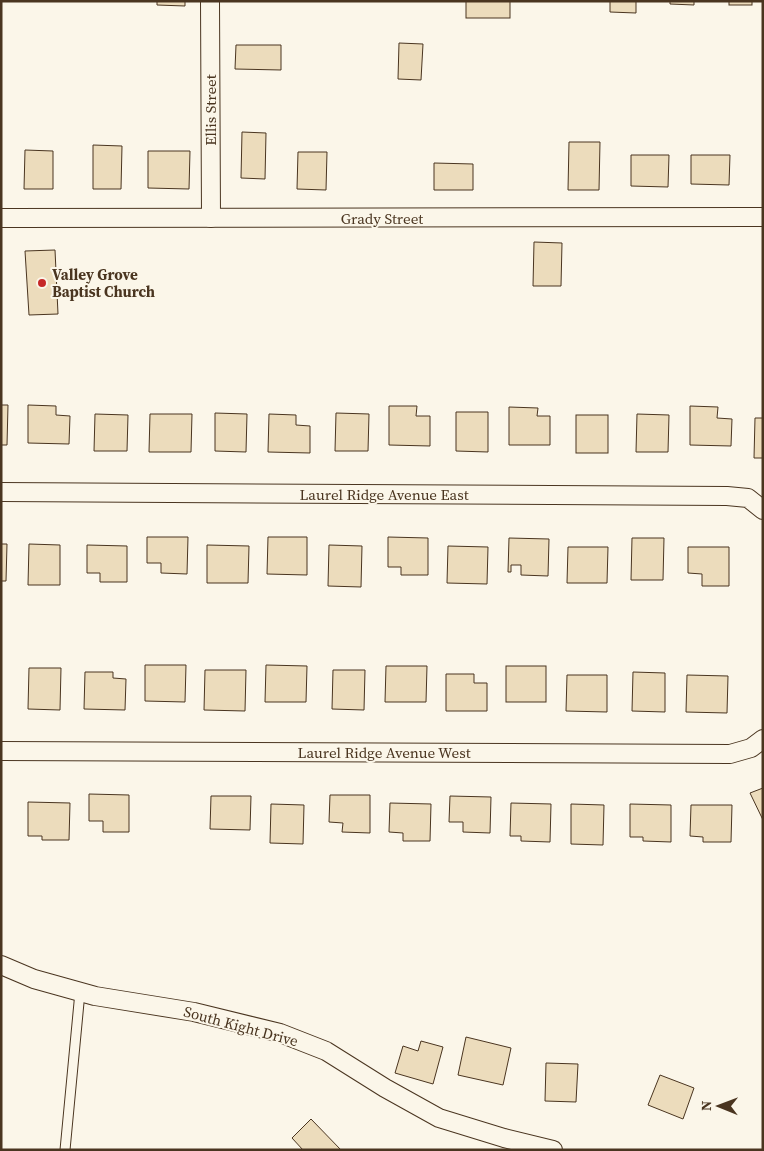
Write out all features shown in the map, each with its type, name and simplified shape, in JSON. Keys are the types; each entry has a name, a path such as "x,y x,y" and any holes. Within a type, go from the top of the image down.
{"street":[{"name":"Ellis Street","path":"210,1 211,218"},
{"name":"Grady Street","path":"1,218 763,217"},
{"name":"Laurel Ridge Avenue East","path":"1,492 727,496 748,498 763,510"},
{"name":"Laurel Ridge Avenue West","path":"1,751 730,754 750,748 763,739"},
{"name":"South Kight Drive","path":"1,965 34,979 95,996 194,1012 280,1033 326,1050 385,1088 439,1118 504,1138 553,1150"}],"lane":[{"path":"65,1150 80,992"}],"building":[{"path":"157,1 185,1 185,6 157,5"},
{"path":"466,1 510,1 510,18 466,18"},
{"path":"610,1 636,1 636,13 610,12"},
{"path":"670,1 694,1 694,5 670,4"},
{"path":"729,1 752,1 752,5 729,5"},
{"path":"399,43 423,44 421,80 398,79"},
{"path":"236,45 281,45 281,70 235,69"},
{"path":"242,132 266,133 265,179 241,178"},
{"path":"569,142 600,142 599,190 568,190"},
{"path":"93,145 122,146 121,189 93,189"},
{"path":"25,150 53,151 53,189 24,189"},
{"path":"148,151 190,151 189,189 148,188"},
{"path":"298,152 327,152 326,190 297,189"},
{"path":"631,155 669,155 668,187 631,186"},
{"path":"691,155 730,155 729,185 691,184"},
{"path":"434,163 473,164 473,190 434,190"},
{"path":"534,242 562,243 561,286 533,286"},
{"name":"Valley Grove Baptist Church","path":"55,250 58,314 29,315 25,251"},
{"path":"1,405 8,405 7,445 1,445"},
{"path":"28,405 56,406 56,415 70,416 69,444 28,443"},
{"path":"389,406 417,406 416,416 430,416 430,446 389,445"},
{"path":"690,406 718,407 717,418 732,419 731,446 690,445"},
{"path":"509,407 538,408 537,416 550,416 550,445 509,445"},
{"path":"456,412 488,412 488,452 456,451"},
{"path":"215,413 247,414 246,452 215,451"},
{"path":"336,413 369,414 368,451 335,451"},
{"path":"95,414 128,415 127,451 94,451"},
{"path":"150,414 192,414 191,452 149,452"},
{"path":"269,414 296,415 296,425 310,426 310,453 268,452"},
{"path":"637,414 669,415 668,452 636,452"},
{"path":"576,415 608,415 608,453 576,453"},
{"path":"755,418 763,418 763,458 754,458"},
{"path":"147,537 188,537 187,574 161,573 161,563 147,563"},
{"path":"268,537 307,537 307,575 267,574"},
{"path":"388,537 428,538 428,575 401,575 401,567 388,567"},
{"path":"509,538 549,539 548,576 521,575 521,565 511,565 511,572 508,572"},
{"path":"632,538 664,538 663,580 631,580"},
{"path":"1,544 7,544 6,581 1,581"},
{"path":"29,544 60,545 60,585 28,585"},
{"path":"87,545 127,546 127,582 100,582 100,573 87,573"},
{"path":"207,545 249,546 248,583 207,583"},
{"path":"329,545 362,546 361,587 328,586"},
{"path":"448,546 488,547 487,584 447,583"},
{"path":"568,547 608,547 607,583 567,583"},
{"path":"688,547 729,547 729,586 702,586 702,574 688,573"},
{"path":"145,665 186,665 185,702 145,701"},
{"path":"266,665 307,666 306,702 265,702"},
{"path":"386,666 427,666 426,702 385,702"},
{"path":"506,666 546,666 546,702 506,702"},
{"path":"29,668 61,668 60,710 28,709"},
{"path":"205,670 246,670 245,711 204,710"},
{"path":"333,670 365,670 364,710 332,709"},
{"path":"85,672 113,672 113,678 126,679 125,710 84,709"},
{"path":"633,672 665,673 665,712 632,711"},
{"path":"446,674 474,674 474,683 487,683 487,711 446,711"},
{"path":"567,675 607,675 607,712 566,711"},
{"path":"687,675 728,676 727,713 686,712"},
{"path":"763,788 763,820 750,793"},
{"path":"89,794 129,795 129,832 103,832 103,821 89,821"},
{"path":"330,795 370,795 370,833 342,832 343,823 329,822"},
{"path":"211,796 251,796 250,830 210,829"},
{"path":"450,796 491,797 490,833 463,832 463,822 449,822"},
{"path":"28,802 70,803 69,840 42,840 42,836 28,836"},
{"path":"390,803 431,804 430,841 403,841 403,833 389,832"},
{"path":"511,803 551,804 550,842 521,841 521,836 510,836"},
{"path":"271,804 304,805 303,844 270,843"},
{"path":"571,804 604,805 603,845 571,844"},
{"path":"630,804 671,805 671,842 643,841 643,837 630,837"},
{"path":"691,805 732,805 731,842 703,842 703,837 690,836"},
{"path":"466,1037 511,1048 503,1085 458,1075"},
{"path":"421,1041 443,1047 433,1084 395,1073 403,1046 418,1051"},
{"path":"546,1063 578,1064 576,1102 545,1101"},
{"path":"660,1075 694,1088 683,1119 648,1105"},
{"path":"311,1119 341,1150 303,1150 292,1138"}],"place":[{"name":"Valley Grove Baptist Church","path":"42,283"}]}
